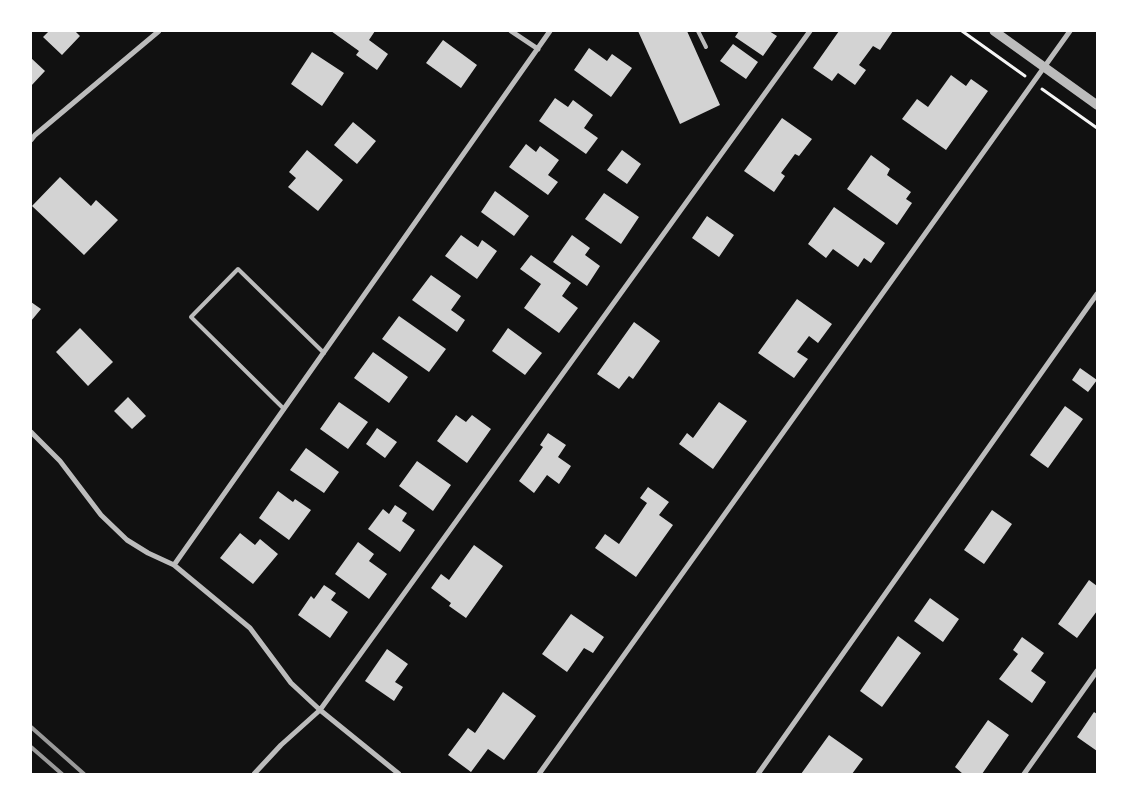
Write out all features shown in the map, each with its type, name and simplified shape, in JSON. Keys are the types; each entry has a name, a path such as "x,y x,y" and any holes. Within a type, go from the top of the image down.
{"street":[{"path":"31,140 159,31"},
{"path":"511,31 538,49"},
{"path":"174,565 550,31"},
{"path":"254,774 281,745 320,710 810,31"},
{"path":"994,31 1097,105"},
{"path":"539,774 1070,31"},
{"path":"758,774 1097,294"},
{"path":"31,432 60,461 101,515 127,540 148,553 174,565 250,628 292,683 320,710 399,774"},
{"path":"1024,774 1097,671"}],"lane":[{"path":"698,31 706,47"},
{"path":"284,409 191,318 238,269 324,353"}],"building":[{"path":"49,31 75,31 80,36 62,55 43,37"},
{"path":"331,31 375,31 369,40 388,54 377,70 356,55 359,51"},
{"path":"638,31 687,31 720,105 680,124"},
{"path":"739,31 769,31 777,36 763,56 735,37"},
{"path":"839,31 893,31 880,50 873,46 859,65 866,70 855,85 838,73 832,81 813,68"},
{"path":"443,40 477,65 461,88 426,63"},
{"path":"733,44 758,62 746,79 720,61"},
{"path":"589,48 607,61 612,54 632,68 611,97 574,70"},
{"path":"312,52 344,73 322,106 291,84"},
{"path":"31,58 45,71 31,86"},
{"path":"951,75 966,86 971,79 988,91 946,150 902,119 917,99 928,107"},
{"path":"555,98 568,107 573,100 593,115 584,128 598,138 586,154 539,121"},
{"path":"782,118 812,139 799,156 795,154 781,173 785,176 774,192 744,171"},
{"path":"353,122 376,141 357,164 334,145"},
{"path":"526,144 536,152 540,146 559,160 548,175 558,182 548,195 509,167"},
{"path":"307,150 343,180 318,211 288,187 296,178 289,172"},
{"path":"622,150 641,164 627,184 607,170"},
{"path":"871,155 890,169 887,175 911,192 906,199 912,203 897,225 847,189"},
{"path":"60,177 91,206 96,200 118,220 84,255 32,206"},
{"path":"495,191 529,216 514,236 481,212"},
{"path":"604,193 639,217 621,244 585,219"},
{"path":"834,207 885,243 871,263 864,258 858,267 833,249 826,258 808,244"},
{"path":"707,216 734,235 719,257 692,238"},
{"path":"461,235 478,247 482,240 497,251 477,279 445,256"},
{"path":"572,235 590,248 585,255 600,266 587,286 553,262"},
{"path":"531,255 571,283 562,296 578,308 559,333 524,308 541,284 520,269"},
{"path":"431,275 461,296 451,310 465,320 457,332 412,300"},
{"path":"797,299 832,324 818,343 809,336 797,352 808,359 794,378 758,353"},
{"path":"31,302 41,309 31,321"},
{"path":"399,316 446,349 429,372 382,339"},
{"path":"634,322 660,341 633,379 629,376 619,389 597,374"},
{"path":"80,328 113,362 88,386 56,352"},
{"path":"508,328 542,353 525,375 492,351"},
{"path":"373,352 408,377 389,403 354,378"},
{"path":"1080,368 1097,380 1088,392 1072,380"},
{"path":"128,397 146,416 132,429 114,411"},
{"path":"339,402 368,422 348,449 320,429"},
{"path":"719,402 747,421 713,469 679,444 687,433 693,438"},
{"path":"1065,406 1083,419 1048,468 1030,455"},
{"path":"456,415 466,422 472,415 491,429 467,463 437,441"},
{"path":"377,428 397,442 385,458 366,444"},
{"path":"548,433 566,445 558,457 571,466 559,484 547,475 534,493 519,481 543,447 540,445"},
{"path":"306,448 339,472 324,493 290,470"},
{"path":"417,461 451,485 433,511 399,486"},
{"path":"648,487 669,502 659,515 673,525 636,577 595,548 605,534 619,544 647,503 640,498"},
{"path":"278,491 293,502 295,499 311,510 289,540 259,518"},
{"path":"395,505 407,513 402,521 415,530 400,552 368,529 383,509 389,514"},
{"path":"992,510 1012,524 984,564 964,550"},
{"path":"240,533 255,545 260,539 278,554 253,584 220,558"},
{"path":"358,542 374,554 369,561 387,574 369,599 335,574"},
{"path":"474,545 503,566 466,618 449,606 451,603 431,588 441,574 449,580"},
{"path":"1089,580 1097,586 1097,611 1077,638 1058,624"},
{"path":"324,585 336,593 331,600 348,612 330,638 298,615 311,596 314,599"},
{"path":"930,598 959,619 943,642 914,621"},
{"path":"571,614 604,637 593,653 584,648 567,672 542,654"},
{"path":"898,636 921,653 882,707 860,691"},
{"path":"1022,637 1044,653 1031,671 1046,682 1032,703 999,679 1018,654 1013,650"},
{"path":"387,649 408,664 395,682 403,687 394,701 365,681"},
{"path":"503,692 536,716 504,760 488,749 471,772 448,755 468,728 475,733"},
{"path":"1094,712 1097,714 1097,751 1077,737"},
{"path":"988,720 1009,735 982,774 963,774 955,767"},
{"path":"829,735 863,759 852,774 801,774"}],"railway":[{"path":"31,727 84,774"},
{"path":"31,747 62,774"}]}
